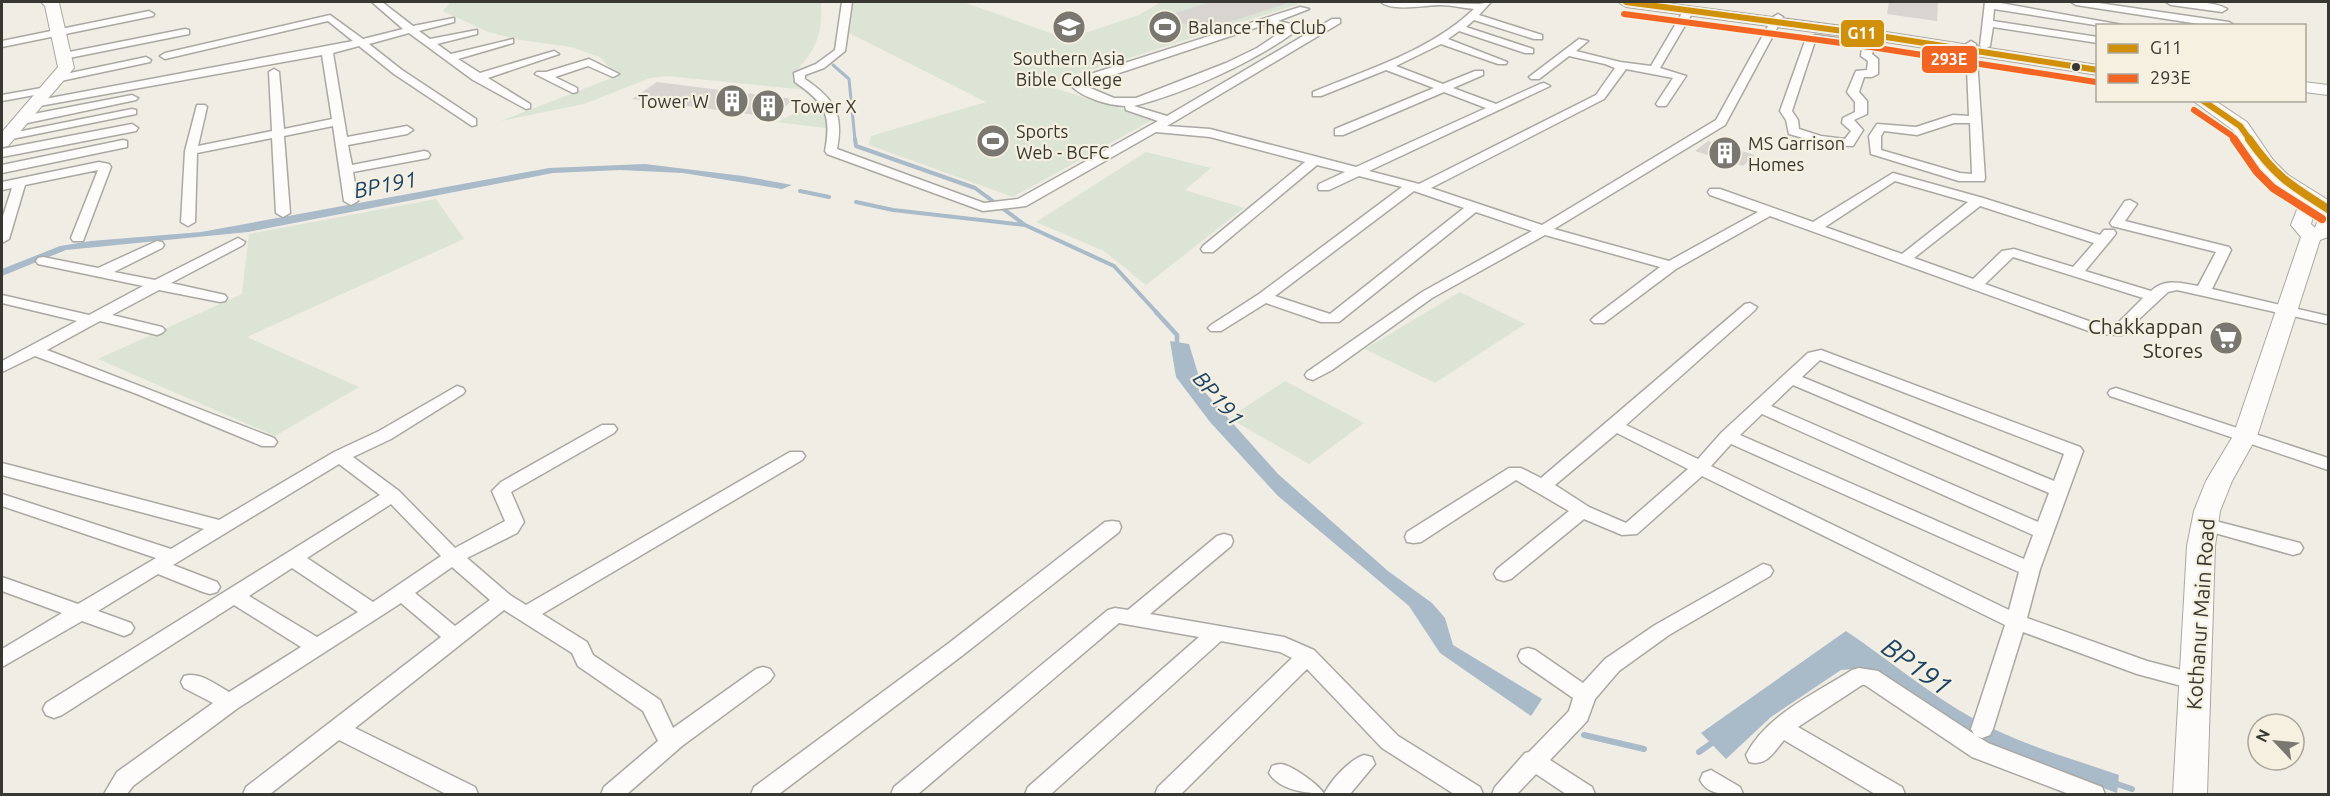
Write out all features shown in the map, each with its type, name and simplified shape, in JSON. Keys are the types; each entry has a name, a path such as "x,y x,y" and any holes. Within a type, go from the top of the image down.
{"main road":[{"path":"2,144 18,121 66,68 52,3 48,2"},
{"path":"1626,2 1777,19 1870,40 1976,47 2096,70"},
{"path":"1656,2 2096,63"},
{"path":"2306,87 2328,90"},
{"path":"2204,102 2240,126 2266,164 2281,179 2325,206"},
{"path":"2222,102 2244,115 2263,132 2298,177 2325,206"},
{"name":"Kothanur Main Road","path":"2190,795 2193,681 2204,524 2219,481 2245,436 2311,236 2324,232 2328,217 2325,206"}],"street":[{"path":"377,2 448,58 477,78 526,106"},
{"path":"799,73 828,50 837,2"},
{"path":"799,73 820,66 840,51 847,2"},
{"path":"1386,2 1420,5 1440,2 1484,4"},
{"path":"2076,2 2117,4 2224,24"},
{"path":"2171,2 2222,9"},
{"path":"1975,116 1953,119 1917,131 1881,127 1875,136 1875,151 1959,177 1979,178 1975,116 1976,47 1988,23 1990,3 2112,24"},
{"path":"1317,94 1422,51 1459,28 1484,4"},
{"path":"2117,4 2118,24"},
{"path":"1267,21 1287,26 1290,31 1224,69 1139,101 1124,104 1081,89 1076,85 1082,80 1304,9"},
{"path":"1654,70 1689,10"},
{"path":"2,44 149,14"},
{"path":"1473,16 1538,38"},
{"path":"165,56 330,18 398,72 472,122"},
{"path":"1313,375 1340,359 1408,307 1448,282 1544,230 1722,122 1777,19"},
{"path":"34,104 327,51 450,20"},
{"path":"799,73 799,80 822,95 831,106 834,138 831,152 983,207 1000,207 1021,203 1336,21"},
{"path":"1988,23 2096,40"},
{"path":"1459,28 1529,51"},
{"path":"64,56 185,32"},
{"path":"428,43 473,32"},
{"path":"1850,37 1815,38 1809,43 1786,111 1792,120 1793,131 1836,143 1849,143 1857,130 1848,123 1850,118 1861,114 1861,101 1853,92 1860,73 1872,74 1874,59 1866,56 1870,40"},
{"path":"1440,40 1502,62"},
{"path":"448,58 509,41"},
{"path":"1324,187 1497,108 1540,82 1583,41"},
{"path":"327,51 351,201"},
{"path":"1568,53 1608,61 1621,67 1629,65 1680,76 1662,104"},
{"path":"477,78 554,54"},
{"path":"2,98 146,60"},
{"path":"545,76 589,62 613,74"},
{"path":"522,64 573,90"},
{"path":"1386,66 1497,108"},
{"path":"1216,328 1264,297 1417,187 1588,105 1600,97 1621,67"},
{"path":"1224,69 1243,75"},
{"path":"274,72 283,213"},
{"path":"1339,132 1479,73"},
{"path":"1143,112 1183,91 1189,82"},
{"path":"18,121 132,98"},
{"path":"188,222 191,151 201,107"},
{"path":"1130,108 1167,120"},
{"path":"1941,115 1944,109 1949,109 1975,116"},
{"path":"2,144 132,112"},
{"path":"191,151 338,121"},
{"path":"2,144 132,128"},
{"path":"1154,128 1210,133 1417,187 1544,230 1671,266"},
{"path":"342,142 407,130"},
{"path":"2,169 123,144"},
{"path":"346,170 424,155"},
{"path":"1208,249 1315,160"},
{"path":"2,186 99,166 105,167 78,238"},
{"path":"1817,226 1893,177 1978,201 2103,241"},
{"path":"2,239 20,182"},
{"path":"1715,192 1817,226 2107,331 2117,332 2163,288 2177,286 2328,320"},
{"path":"1904,259 1978,201"},
{"path":"2076,273 2130,204"},
{"path":"1264,297 1326,319 1334,319 1475,206"},
{"path":"1599,320 1671,266 1769,211"},
{"path":"2117,223 2224,250 2203,292"},
{"path":"2,367 238,242"},
{"path":"100,273 157,245"},
{"path":"1975,285 2007,254 2014,253 2154,297"},
{"path":"43,261 220,298"},
{"path":"2,299 157,330"},
{"path":"1543,486 1750,307"},
{"path":"2,352 27,353 143,391 268,442"},
{"path":"1414,537 1509,474 1520,473 1582,511 1622,530 1630,529 1700,468 1728,436 1814,356 1832,358 2074,451 2030,569 2016,622 1982,729"},
{"path":"1791,378 2060,491"},
{"path":"3,656 340,456 385,435 457,392"},
{"path":"2116,393 2328,464"},
{"path":"1760,407 2043,532"},
{"path":"1615,426 2016,622 2144,668 2193,681"},
{"path":"115,795 125,779 230,702 373,612 453,556 510,528 515,522 501,491 608,429"},
{"path":"1728,436 2030,569"},
{"path":"340,456 393,495 453,556 503,600 580,648 585,660 652,706 663,732 674,740"},
{"path":"525,615 796,456"},
{"path":"2,469 221,527"},
{"path":"54,709 393,495"},
{"path":"2,500 164,561 210,587"},
{"path":"1504,574 1582,511"},
{"path":"2204,524 2293,548"},
{"path":"762,795 957,649 1112,527"},
{"path":"1132,618 1224,541"},
{"path":"292,558 373,612"},
{"path":"1503,795 1533,760 1579,715 1585,696 1612,665 1662,630 1763,571"},
{"path":"2,584 124,628"},
{"path":"402,593 454,637"},
{"path":"234,596 316,647"},
{"path":"254,795 503,600"},
{"path":"902,795 1115,615 1284,645 1307,656 1390,741 1472,795"},
{"path":"1036,795 1217,633"},
{"path":"1166,795 1307,656"},
{"path":"1528,656 1585,696"},
{"path":"612,795 674,740 763,675"},
{"path":"1757,755 1782,728 1859,676 1870,677 1980,750 2094,795"},
{"path":"192,682 230,702"},
{"path":"1782,728 1894,795"},
{"path":"339,730 467,795"},
{"path":"1533,760 1584,795"},
{"path":"1336,795 1365,764"},
{"path":"1280,773 1313,795"},
{"path":"1711,780 1732,795"}],"green space":[{"path":"451,2 821,2 821,24 813,49 794,74 817,91 667,76 650,78 584,104 501,121 617,76 600,57 571,47 520,40 488,32 443,11"},
{"path":"849,2 963,2 1067,39 1139,15 1161,2 1292,2 1299,4 1044,85 1154,119 1013,197 869,145 871,136 986,102 849,33"},
{"path":"826,100 833,129 777,122 800,110 804,101"},
{"path":"1146,152 1211,168 1185,190 1244,208 1146,285 1104,251 1036,222"},
{"path":"436,199 464,239 247,337 359,387 275,436 98,359 242,294 249,234"},
{"path":"1460,292 1525,324 1435,383 1365,349"},
{"path":"1285,381 1364,423 1309,464 1229,418"}],"water":[{"path":"645,164 743,176 792,185 782,189 683,173 620,170 553,173 248,232 66,250 2,276 2,269 60,246 91,241 201,232 549,168"},
{"path":"1170,341 1189,344 1203,390 1278,474 1388,571 1432,603 1445,618 1453,645 1542,699 1531,716 1440,653 1409,606 1278,496 1210,422 1176,377"},
{"path":"1846,631 1925,688 1991,728 2119,775 2117,793 1989,747 1865,668 1841,670 1771,717 1726,759 1701,733"}],"building":[{"path":"1211,2 1284,2 1285,4 1201,31 1166,16"},
{"path":"1889,2 1938,2 1937,21 1887,14"},
{"path":"657,82 794,99 772,117 632,99"},
{"name":"MS Garrison Homes","path":"1708,141 1755,155 1743,166 1695,151"}],"waterway":[{"path":"833,65 849,79 855,140"},
{"path":"855,139 856,146 975,188 1025,225"},
{"path":"800,191 829,197"},
{"name":"BP191","path":"856,202 893,210 1025,225"},
{"name":"BP191","path":"1025,225 1114,266 1158,314"},
{"name":"BP191","path":"1156,312 1177,335 1177,346"},
{"name":"BP191","path":"1584,735 1644,749"},
{"name":"BP191","path":"1699,752 1716,740"},
{"name":"BP191","path":"2114,783 2132,789"}],"transit line":[{"name":"G11","path":"1626,2 1873,35 2096,70"},
{"name":"293E","path":"1624,14 1871,47 2096,82"},
{"name":"G11","path":"2205,102 2240,126 2266,164 2281,179 2328,209"},
{"name":"293E","path":"2194,110 2231,135 2257,172 2273,188 2322,219"}],"place":[{"name":"Southern Asia Bible College","path":"1069,27"},
{"name":"Balance The Club","path":"1165,27"},
{"name":"Tower W","path":"732,101"},
{"name":"Tower X","path":"768,106"},
{"name":"Sports Web - BCFC","path":"993,141"},
{"name":"MS Garrison Homes","path":"1725,153"},
{"name":"Chakkappan Stores","path":"2226,338"}]}
